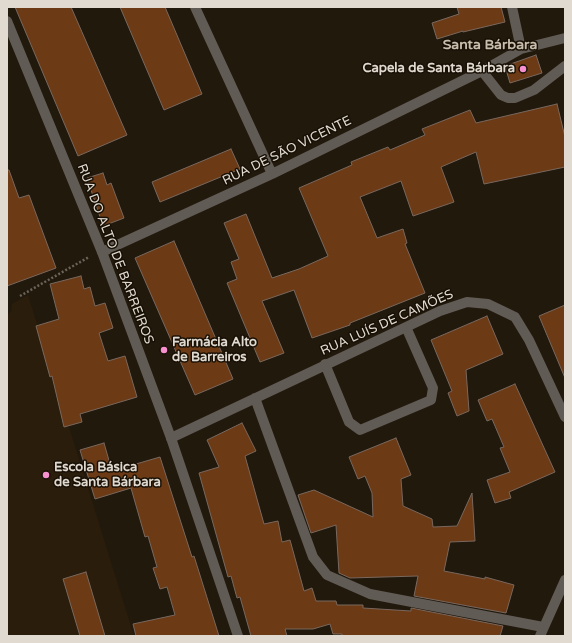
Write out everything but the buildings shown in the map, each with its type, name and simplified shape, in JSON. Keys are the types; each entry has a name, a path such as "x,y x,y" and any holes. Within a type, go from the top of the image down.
{"street":[{"path":"195,7 272,174"},
{"path":"512,7 521,49"},
{"name":"RUA DO ALTO DE BARREIROS","path":"8,26 171,438 238,636"},
{"name":"RUA DE SÃO VICENTE","path":"98,253 272,174 482,71 521,49 565,38"},
{"path":"482,71 501,95 508,98 515,98 534,90 565,66"},
{"name":"RUA LUÍS DE CAMÕES","path":"171,438 440,311 468,302 488,304 514,317 528,340 565,417"},
{"path":"325,364 349,422 360,430 431,400 433,388 406,327"},
{"path":"255,398 313,558 327,575 370,594 541,632 565,580"}],"path":[{"path":"20,296 98,253"}],"shaded area":[{"name":"Escola Básica de Santa Bárbara","path":"28,295 134,636 7,636 7,315 11,312 12,304"}],"place":[{"name":"Capela de Santa Bárbara","path":"523,69"},
{"name":"Farmácia Alto de Barreiros","path":"164,350"},
{"name":"Escola Básica de Santa Bárbara","path":"46,475"}],"district":[{"name":"Santa Bárbara","path":"490,45"}]}
